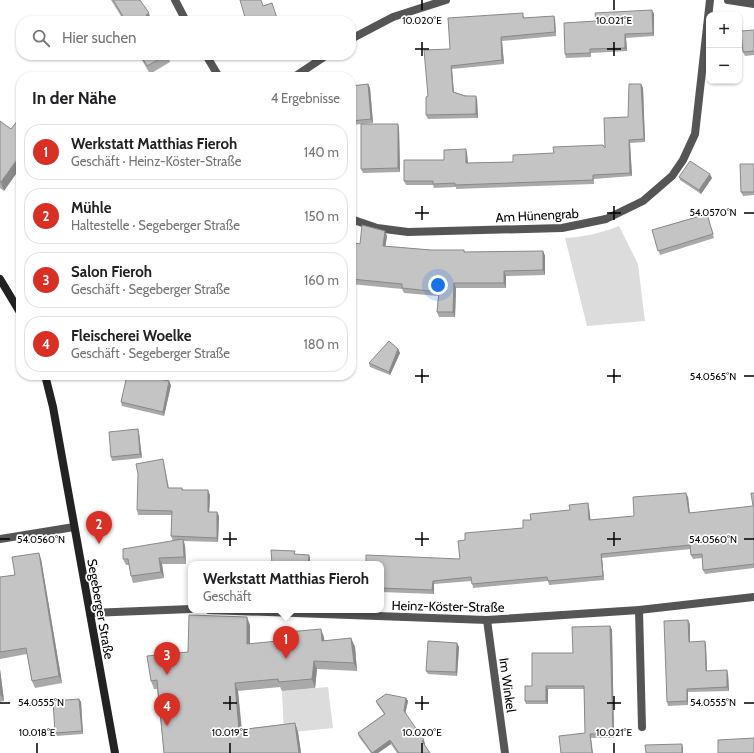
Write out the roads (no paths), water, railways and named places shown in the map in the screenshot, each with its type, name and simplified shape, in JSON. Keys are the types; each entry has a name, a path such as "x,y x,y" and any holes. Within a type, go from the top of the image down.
{"main road":[{"path":"0,279 16,306"},
{"name":"Segeberger Straße","path":"46,380 53,407 115,753"}],"street":[{"path":"175,0 183,16"},
{"path":"356,37 393,17 446,0"},
{"name":"Am Hünengrab","path":"356,221 377,228 408,232 562,228 606,219 643,201 672,176 683,160 694,138 710,0"},
{"path":"728,0 754,4"},
{"path":"209,60 216,72"},
{"path":"302,72 320,60"},
{"path":"0,539 74,527"},
{"name":"Heinz-Köster-Straße","path":"292,613 487,620 639,610 754,597"},
{"path":"90,613 188,609"},
{"path":"639,610 642,727"},
{"name":"Im Winkel","path":"487,620 505,753"}],"place":[{"name":"Mühle","path":"99,544"},
{"name":"Werkstatt Matthias Fieroh","path":"286,659"},
{"name":"Salon Fieroh","path":"167,675"},
{"name":"Fleischerei Woelke","path":"167,726"}]}
